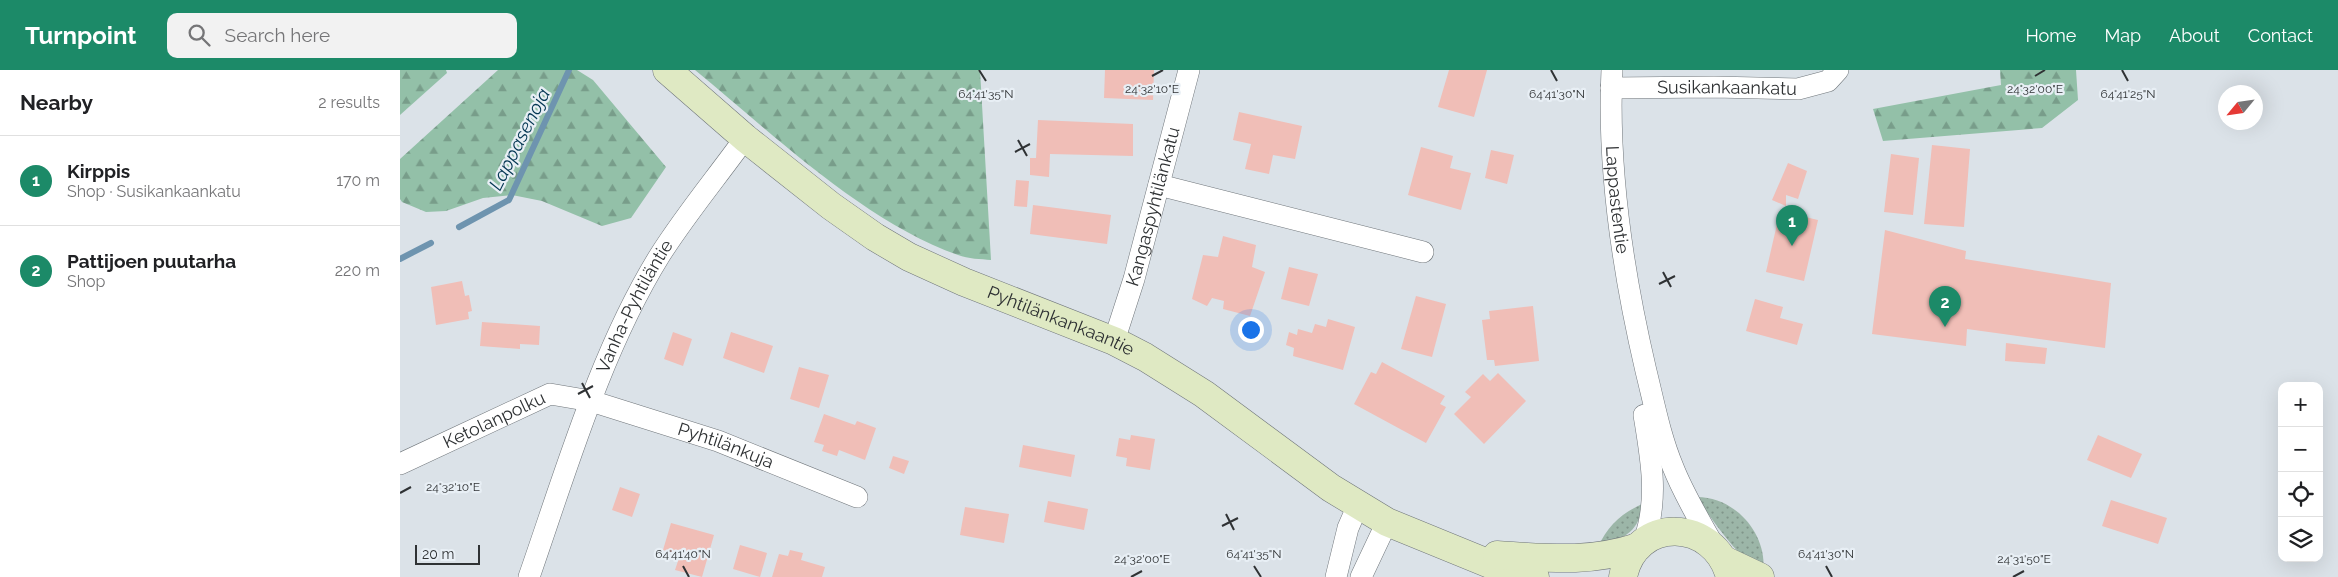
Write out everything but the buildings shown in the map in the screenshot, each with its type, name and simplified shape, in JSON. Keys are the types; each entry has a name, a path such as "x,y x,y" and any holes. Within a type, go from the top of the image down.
{"street":[{"name":"Pyhtilänkankaantie","path":"667,70 745,138 831,206 875,237 901,252 964,282 1114,341 1178,376 1292,460 1358,505 1387,522 1502,569 1535,577"},
{"name":"Kangaspyhtilänkatu","path":"1114,341 1134,279 1188,70"},
{"name":"Susikankaankatu","path":"1611,79 1714,87 1798,89 1828,81 1838,70"},
{"name":"Lappastentie","path":"1611,79 1610,126 1616,199 1636,328 1641,393 1654,482 1651,523 1641,544"},
{"name":"Vanha-Pyhtiläntie","path":"529,577 591,401 621,329 660,255 745,138"},
{"path":"1159,185 1423,252"},
{"name":"Lappastentie","path":"1636,328 1661,433 1672,466 1689,502 1723,561"},
{"name":"Ketolanpolku","path":"400,464 550,394 591,401"},
{"name":"Pyhtilänkuja","path":"591,401 718,441 857,497"},
{"path":"1336,577 1348,528 1358,505"},
{"path":"1361,577 1387,522"},
{"name":"Pyhtilänkankaantie","path":"1468,554 1577,560 1615,555 1660,534 1685,532 1701,537 1723,561"},
{"path":"1623,577 1629,560 1641,544"},
{"path":"1723,561 1760,577"}],"green space":[{"path":"400,70 446,70 447,73 400,115"},
{"path":"498,70 577,70 593,80 666,167 631,218 602,226 542,201 512,195 483,198 446,211 426,212 402,202 400,199 400,159"},
{"path":"695,70 980,70 991,260 958,255 923,240 888,221 820,174"},
{"path":"2000,70 2076,70 2078,100 2042,128 1883,141 1873,109 2001,85"},
{"path":"1697,497 1711,499 1724,504 1736,511 1746,521 1755,532 1760,545 1763,558 1763,572 1754,567 1736,550"},
{"path":"1644,503 1638,522 1629,533 1598,547 1606,532 1616,520"}],"waterway":[{"name":"Lappasenoja","path":"459,227 509,200 569,70"},
{"name":"Lappasenoja","path":"400,259 431,243"}],"place":[{"name":"Kirppis","path":"1792,246"},
{"name":"Pattijoen puutarha","path":"1945,327"}]}
